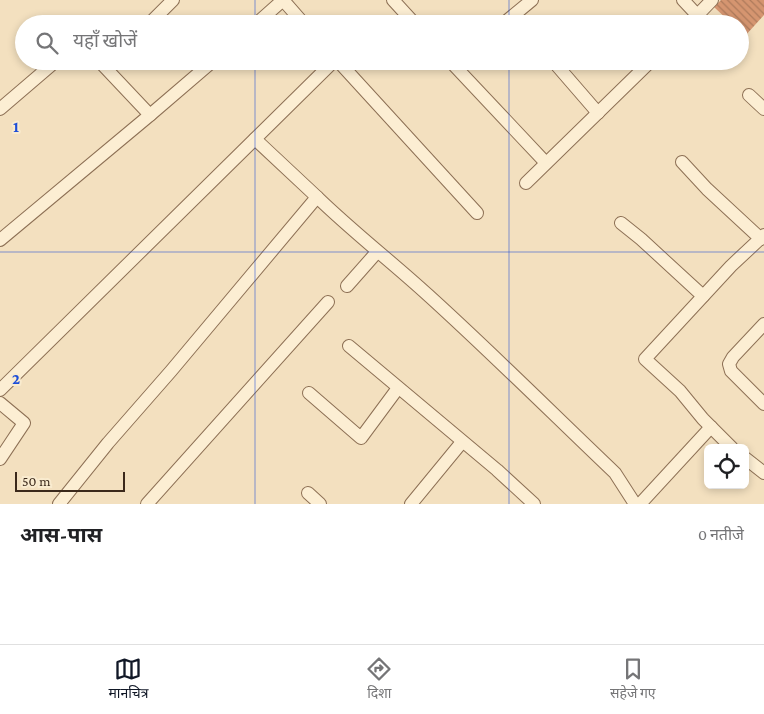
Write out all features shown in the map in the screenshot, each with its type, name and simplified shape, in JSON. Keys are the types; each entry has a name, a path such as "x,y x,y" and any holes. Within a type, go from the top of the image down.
{"street":[{"path":"158,15 173,0"},
{"path":"266,15 283,0 296,15"},
{"path":"393,0 407,15"},
{"path":"518,15 532,0"},
{"path":"683,0 690,15"},
{"path":"698,15 712,0"},
{"path":"0,109 46,70"},
{"path":"108,70 150,115"},
{"path":"0,240 202,70"},
{"path":"0,390 325,70"},
{"path":"346,70 477,213"},
{"path":"461,70 546,163"},
{"path":"561,70 598,113"},
{"path":"526,184 642,70"},
{"path":"749,95 764,109"},
{"path":"255,139 343,223 394,264 430,297 615,473 635,504"},
{"path":"682,162 707,189 762,237 730,266 645,359 680,391 728,444"},
{"path":"59,504 108,443 317,198"},
{"path":"621,223 703,296"},
{"path":"347,286 377,252"},
{"path":"147,504 328,302"},
{"path":"764,324 733,357 729,364 731,371 764,404"},
{"path":"349,346 497,470 528,502"},
{"path":"309,393 361,438 398,388"},
{"path":"0,403 24,423 0,458"},
{"path":"640,504 711,427"},
{"path":"411,504 462,442"},
{"path":"749,461 764,473"},
{"path":"308,493 320,504"}],"building":[{"path":"721,0 764,0 764,15 749,32 749,15 722,15 714,7"}]}
